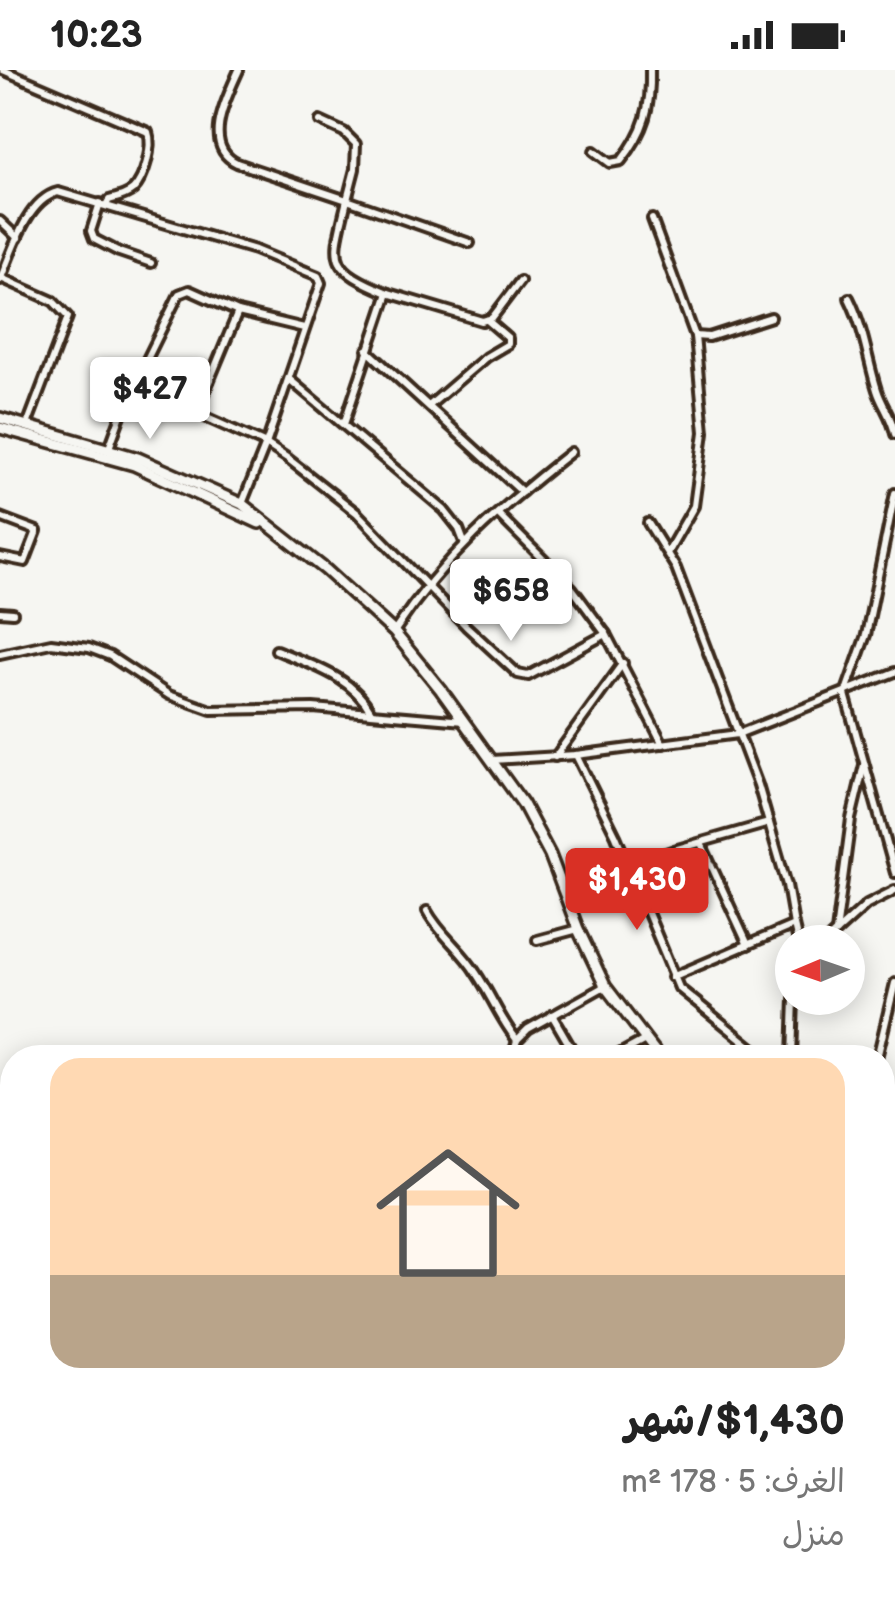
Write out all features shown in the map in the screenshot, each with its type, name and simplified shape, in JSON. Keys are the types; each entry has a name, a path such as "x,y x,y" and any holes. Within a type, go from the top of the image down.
{"main road":[{"path":"0,418 110,448 239,509 326,570 394,632 465,721 538,829 578,929 606,986 649,1045"},
{"path":"0,428 134,466 239,509"}],"street":[{"path":"3,70 148,132 150,145 139,181 129,193 103,204 92,231 94,239 151,263"},
{"path":"239,70 221,117 222,153 236,162 470,243"},
{"path":"594,151 610,163 621,161 627,154 650,109 650,70"},
{"path":"320,121 344,132 356,144 356,169 336,250 337,261 348,274 388,292 468,318 488,320 508,338 508,344 430,405"},
{"path":"27,425 68,317 53,302 0,279 18,238 44,197 72,194 254,250 315,274 321,283 266,444 239,509"},
{"path":"652,219 695,336 704,432 700,482 688,520 667,553"},
{"path":"0,221 18,238"},
{"path":"488,320 520,281"},
{"path":"110,448 120,414 180,294 189,290 238,312 304,328"},
{"path":"344,424 388,292"},
{"path":"850,298 865,332 878,393 895,434"},
{"path":"196,413 238,312"},
{"path":"695,336 709,337 772,317"},
{"path":"366,350 522,492"},
{"path":"288,378 453,519 464,542"},
{"path":"135,386 266,444 357,513 508,667 523,676 606,634"},
{"path":"394,632 464,542 571,452"},
{"path":"895,493 866,636 845,694 895,874"},
{"path":"498,514 572,588 606,634 663,744"},
{"path":"0,517 37,532 25,562 0,557"},
{"path":"648,523 676,568 758,784 787,885 794,925"},
{"path":"0,612 13,614"},
{"path":"0,654 51,644 89,648 110,656 169,694 211,710 290,707 465,721"},
{"path":"276,650 342,680 362,695 372,713"},
{"path":"555,757 623,663"},
{"path":"492,760 576,755 738,734 895,672"},
{"path":"576,755 629,866 672,977 690,999 748,1045"},
{"path":"837,925 851,818 864,764"},
{"path":"629,866 769,824"},
{"path":"701,843 748,946"},
{"path":"844,925 867,904 895,890"},
{"path":"427,911 436,929 477,974 500,1018 517,1040"},
{"path":"537,940 578,929"},
{"path":"672,977 775,934"},
{"path":"880,1045 895,983"},
{"path":"516,1045 528,1029 606,986"},
{"path":"552,1015 570,1045"},
{"path":"792,1045 793,1015"},
{"path":"636,1045 645,1040"}]}
